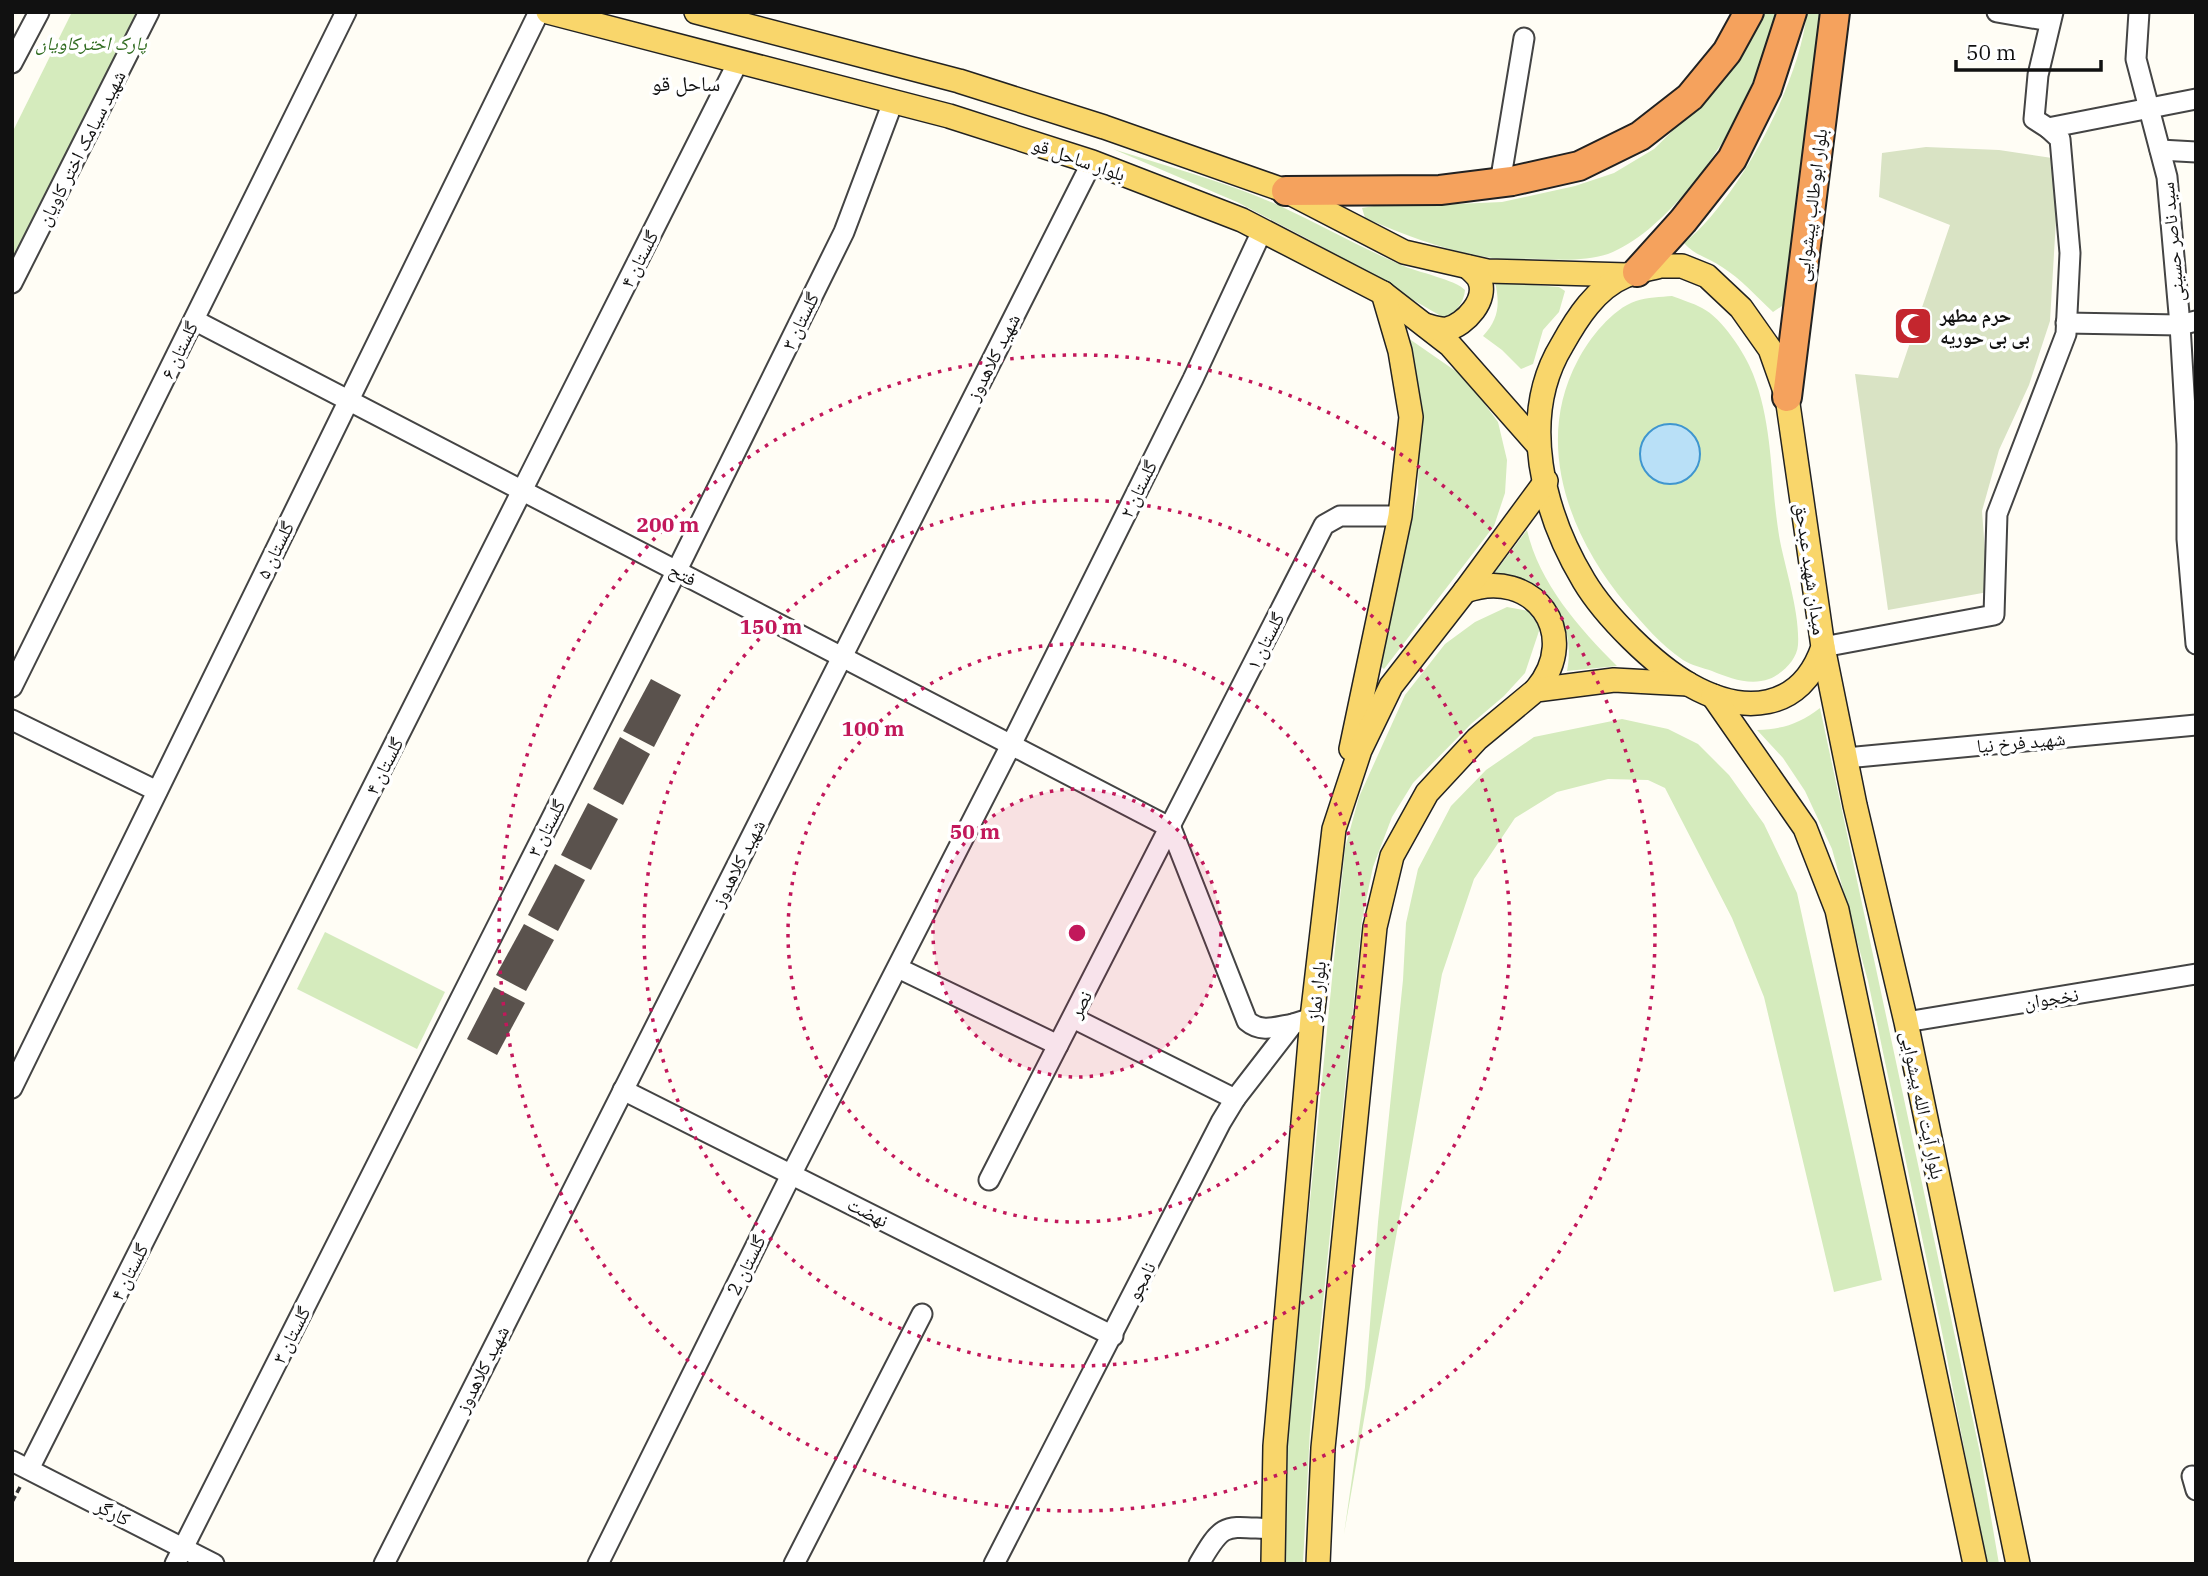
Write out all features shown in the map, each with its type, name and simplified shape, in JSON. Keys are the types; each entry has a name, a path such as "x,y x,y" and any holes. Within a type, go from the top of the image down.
{"highway":[{"path":"1286,191 1440,190 1500,183 1579,166 1640,136 1690,97 1727,52 1749,12"},
{"path":"1632,274 1683,221 1732,159 1768,89 1792,12"},
{"name":"بلوار ابوطالب پیشوایی","path":"1787,397 1835,12"}],"main road":[{"name":"بلوار ساحل قو","path":"548,12 949,116 1092,162 1242,220 1383,293 1450,345 1538,445"},
{"name":"بلوار ساحل قو","path":"696,12 959,80 1104,127 1286,191 1405,252 1487,271 1632,274"},
{"name":"میدان شهید عبدحق","path":"1661,266 1682,266 1707,276 1741,308 1770,349 1787,397 1823,647 1808,679 1795,691 1769,704 1741,703 1713,696 1688,684 1630,639 1585,582 1553,516 1538,445 1541,400 1555,357 1578,317 1609,284 1661,266"},
{"path":"1425,325 1444,329 1452,327 1461,324 1475,310 1480,293 1480,280 1468,267"},
{"path":"1334,829 1400,516 1410,417 1400,351 1383,293"},
{"name":"بلوار نماز","path":"1273,1564 1275,1446 1303,1021 1334,829 1360,750 1391,686 1465,591 1545,481"},
{"path":"1318,1564 1323,1448 1375,927 1392,856 1427,793 1477,739 1536,690 1553,663 1554,631 1539,603 1527,593 1496,584 1480,585 1465,591"},
{"name":"بلوار آیت الله پیشوایی","path":"1823,647 1906,1022 2018,1564"},
{"path":"1536,690 1614,680 1688,684"},
{"path":"1713,696 1805,828 1837,910 1975,1564"}],"street":[{"path":"12,63 38,12"},
{"name":"شهید سیامک اختر کاویان","path":"12,283 149,12"},
{"name":"گلستان ۶","path":"12,687 346,12"},
{"name":"گلستان ۵","path":"12,1088 539,12"},
{"path":"1823,647 1994,615 1997,514 2066,334 2070,253 2060,139 2034,119 2038,75 2052,17 1997,12"},
{"name":"سید ناصر حسینی","path":"2139,12 2136,59 2167,177 2188,323 2196,644"},
{"path":"1500,183 1524,38"},
{"name":"گلستان ۴","path":"21,1465 523,491 738,62"},
{"path":"2048,128 2196,99"},
{"name":"گلستان ۳","path":"179,1556 677,570 844,232 893,102"},
{"path":"2160,150 2196,152"},
{"name":"شهید کلاهدوز","path":"384,1564 1092,162"},
{"name":"گلستان ۲","path":"898,968 1193,379 1262,231"},
{"name":"فتح","path":"194,320 1171,828"},
{"path":"2066,323 2188,323"},
{"name":"گلستان ۱","path":"1171,828 1324,525 1339,516 1400,516"},
{"path":"12,720 158,791"},
{"name":"شهید فرخ نیا","path":"1846,758 2196,725"},
{"path":"1171,828 1247,1021 1253,1027 1264,1030 1303,1021"},
{"name":"نصر","path":"989,1180 1171,828"},
{"path":"898,968 1058,1045"},
{"name":"گلستان 2","path":"598,1564 792,1173 898,968"},
{"name":"نخجوان","path":"1906,1022 2196,974"},
{"path":"1073,1018 1235,1099"},
{"name":"نامجو","path":"994,1564 1221,1122 1235,1099 1303,1021"},
{"name":"نهضت","path":"623,1090 1113,1335"},
{"path":"794,1564 922,1314"},
{"name":"کارگر","path":"21,1465 179,1556 214,1564"},
{"path":"1199,1564 1214,1538 1223,1530 1233,1527 1273,1529"}],"green space":[{"name":"پارک اخترکاویان","path":"72,12 141,12 12,263 12,133"},
{"path":"1764,12 1776,12 1757,69 1734,123 1688,190 1649,229 1628,244 1608,254 1583,259 1492,258 1440,246 1365,218 1362,208 1386,204 1502,202 1575,186 1614,173 1654,149 1713,91 1759,25"},
{"path":"1807,12 1822,12 1785,304 1773,312 1736,277 1692,251 1684,243 1725,198 1764,137 1793,71"},
{"path":"1926,147 1999,150 2052,158 2057,203 2050,321 2029,385 1999,450 1982,511 1988,592 1888,610 1855,374 1898,378 1950,225 1879,197 1882,153"},
{"path":"1113,149 1260,197 1401,265 1460,286 1465,290 1463,299 1446,319 1308,239 1237,202"},
{"path":"1495,282 1559,287 1565,291 1559,312 1543,330 1533,364 1521,369 1483,336 1497,311"},
{"path":"1672,296 1710,313 1732,337 1753,374 1765,415 1780,541 1795,606 1798,645 1795,656 1784,670 1762,681 1740,680 1693,665 1660,641 1606,578 1574,520 1564,488 1559,456 1559,424 1565,392 1578,360 1595,334 1618,311 1640,300"},
{"path":"1408,338 1457,372 1498,422 1507,460 1505,493 1494,526 1384,669 1378,664 1418,494 1419,432"},
{"path":"1527,530 1541,568 1562,604 1617,666 1567,671 1567,635 1554,605 1528,584 1493,575"},
{"path":"1507,607 1528,611 1540,628 1525,673 1413,783 1392,817 1373,867 1362,920 1310,1430 1303,1564 1286,1564 1286,1444 1345,848 1359,797 1405,695 1445,644 1475,622"},
{"path":"1820,708 1980,1453 1999,1564 1986,1564 1943,1337 1868,981 1832,849 1805,791 1783,758 1757,730 1790,725"},
{"path":"1622,719 1668,729 1698,744 1729,775 1764,824 1797,893 1882,1280 1834,1292 1764,997 1732,918 1665,788 1648,780 1608,779 1557,792 1515,818 1474,879 1442,974 1344,1534 1365,1387 1406,923 1418,869 1451,806 1486,770 1534,737"},
{"path":"325,932 445,992 417,1049 297,989"}],"water":[{"path":"1670,424 1687,429 1695,437 1700,454 1695,471 1687,479 1670,484 1653,479 1645,471 1640,454 1645,437 1653,429"}],"building":[{"path":"651,679 681,695 654,747 623,731"},
{"path":"620,737 650,754 623,805 593,789"},
{"path":"588,803 618,819 591,870 561,855"},
{"path":"555,864 585,880 558,931 528,915"},
{"path":"524,924 554,940 526,991 496,975"},
{"path":"494,987 525,1003 497,1055 467,1039"}],"place":[{"name":"حرم مطهر بی بی حوریه","path":"1913,326"}],"district":[{"name":"ساحل قو","path":"686,84"}]}
